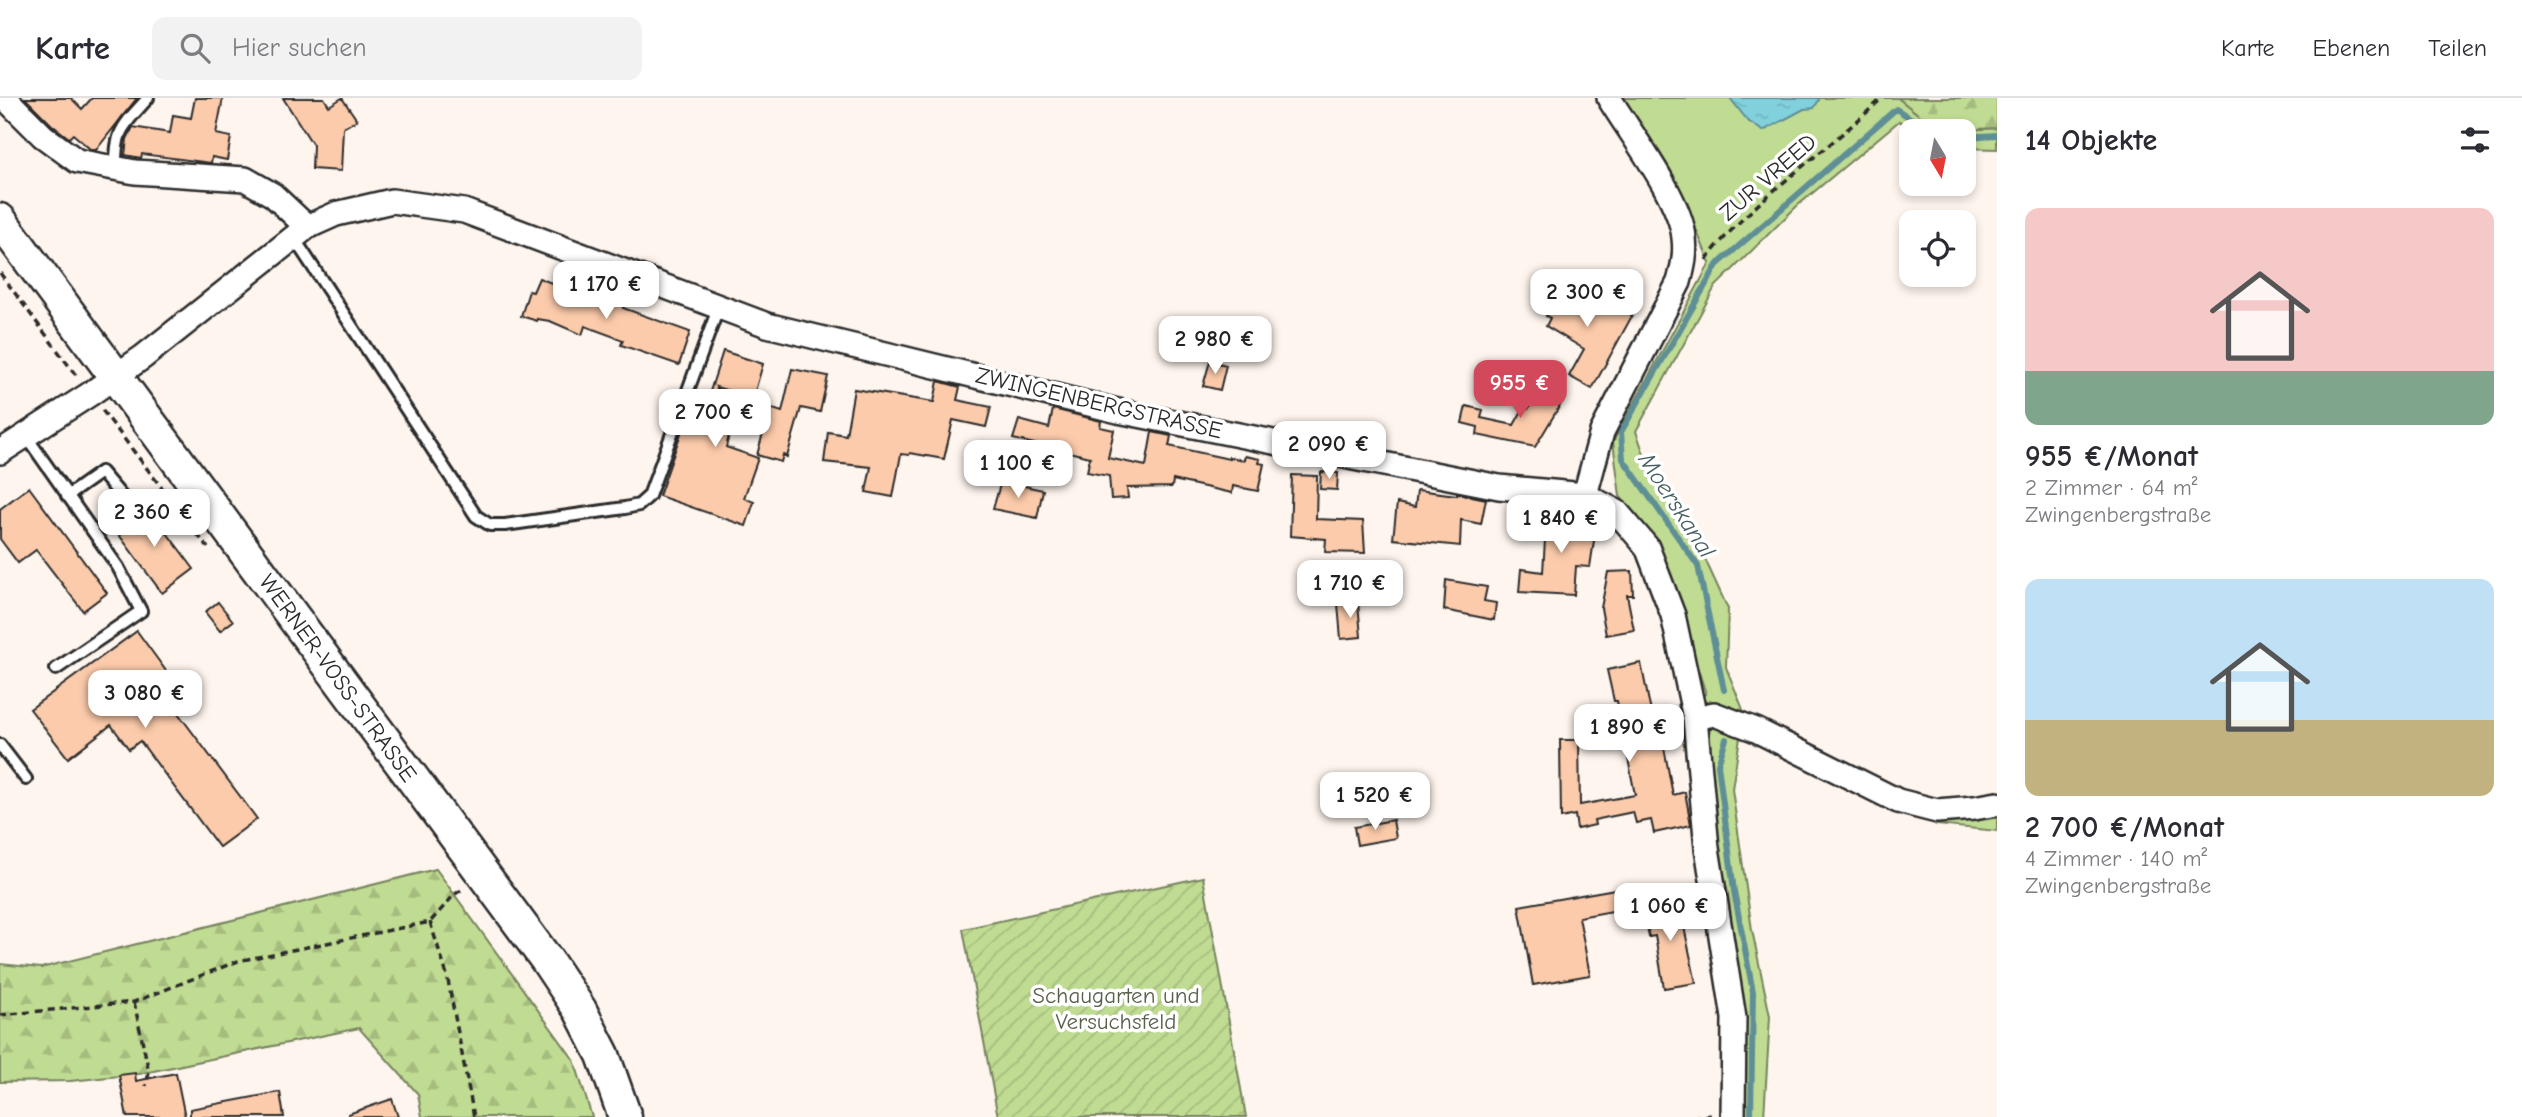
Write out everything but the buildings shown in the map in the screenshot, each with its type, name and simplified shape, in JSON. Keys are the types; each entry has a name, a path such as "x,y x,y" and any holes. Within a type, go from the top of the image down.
{"main road":[{"name":"WERNER-VOSS-STRASSE","path":"0,220 546,959 580,1010 603,1055 625,1117"}],"street":[{"path":"5,98 43,136 77,161 135,172 245,179 273,195 300,232"},
{"path":"1585,495 1602,432 1679,282 1685,261 1684,235 1675,207 1609,98"},
{"name":"ZWINGENBERGSTRASSE","path":"0,452 116,376 300,232 336,214 392,201 464,211 767,324 1118,411 1499,487 1585,495 1617,512 1647,547 1673,615 1695,718 1707,848 1734,1018 1733,1117"},
{"path":"1695,718 1714,714 1756,730 1898,801 1937,811 1997,804"}],"lane":[{"path":"116,168 116,142 122,126 148,98"},
{"path":"300,232 475,516 490,525 625,508 639,505 649,496 719,306"},
{"path":"26,436 118,567 141,611 56,669"},
{"path":"67,496 101,472 128,504"},
{"path":"0,745 26,779"}],"path":[{"name":"ZUR VREED","path":"1679,282 1690,281 1738,224 1882,98"},
{"path":"0,273 90,394"},
{"path":"0,1015 134,1002 238,961 430,922 455,894 484,875"},
{"path":"430,922 447,975 474,1117"},
{"path":"134,1002 149,1072 146,1086"}],"green space":[{"path":"1620,98 1898,98 1924,119 1899,119 1797,206 1715,287 1636,431 1645,457 1705,559 1728,609 1726,667 1744,712 1732,789 1752,930 1770,1016 1764,1117 1723,1117 1727,1044 1678,704 1706,694 1658,545 1620,496 1613,442 1710,263 1686,205"},
{"path":"1898,98 1997,98 1997,128 1976,129 1976,119 1924,119"},
{"path":"1997,128 1997,149 1976,148 1976,129"},
{"path":"1997,796 1997,831 1936,825 1949,803"},
{"path":"436,869 574,1060 592,1117 422,1117 418,1094 359,1028 139,1074 70,1081 0,1082 0,964 41,968"},
{"name":"Schaugarten und Versuchsfeld","path":"1203,877 1246,1117 998,1117 963,929"}],"water":[{"path":"1730,98 1819,100 1814,108 1804,109 1763,131 1748,121"}],"waterway":[{"name":"Moerskanal","path":"1724,690 1698,566 1623,459 1621,432 1717,265 1896,109 1912,119"},
{"path":"1976,136 1997,135"},
{"name":"Moerskanal","path":"1726,739 1718,764 1734,891 1753,992 1751,1117"}]}
